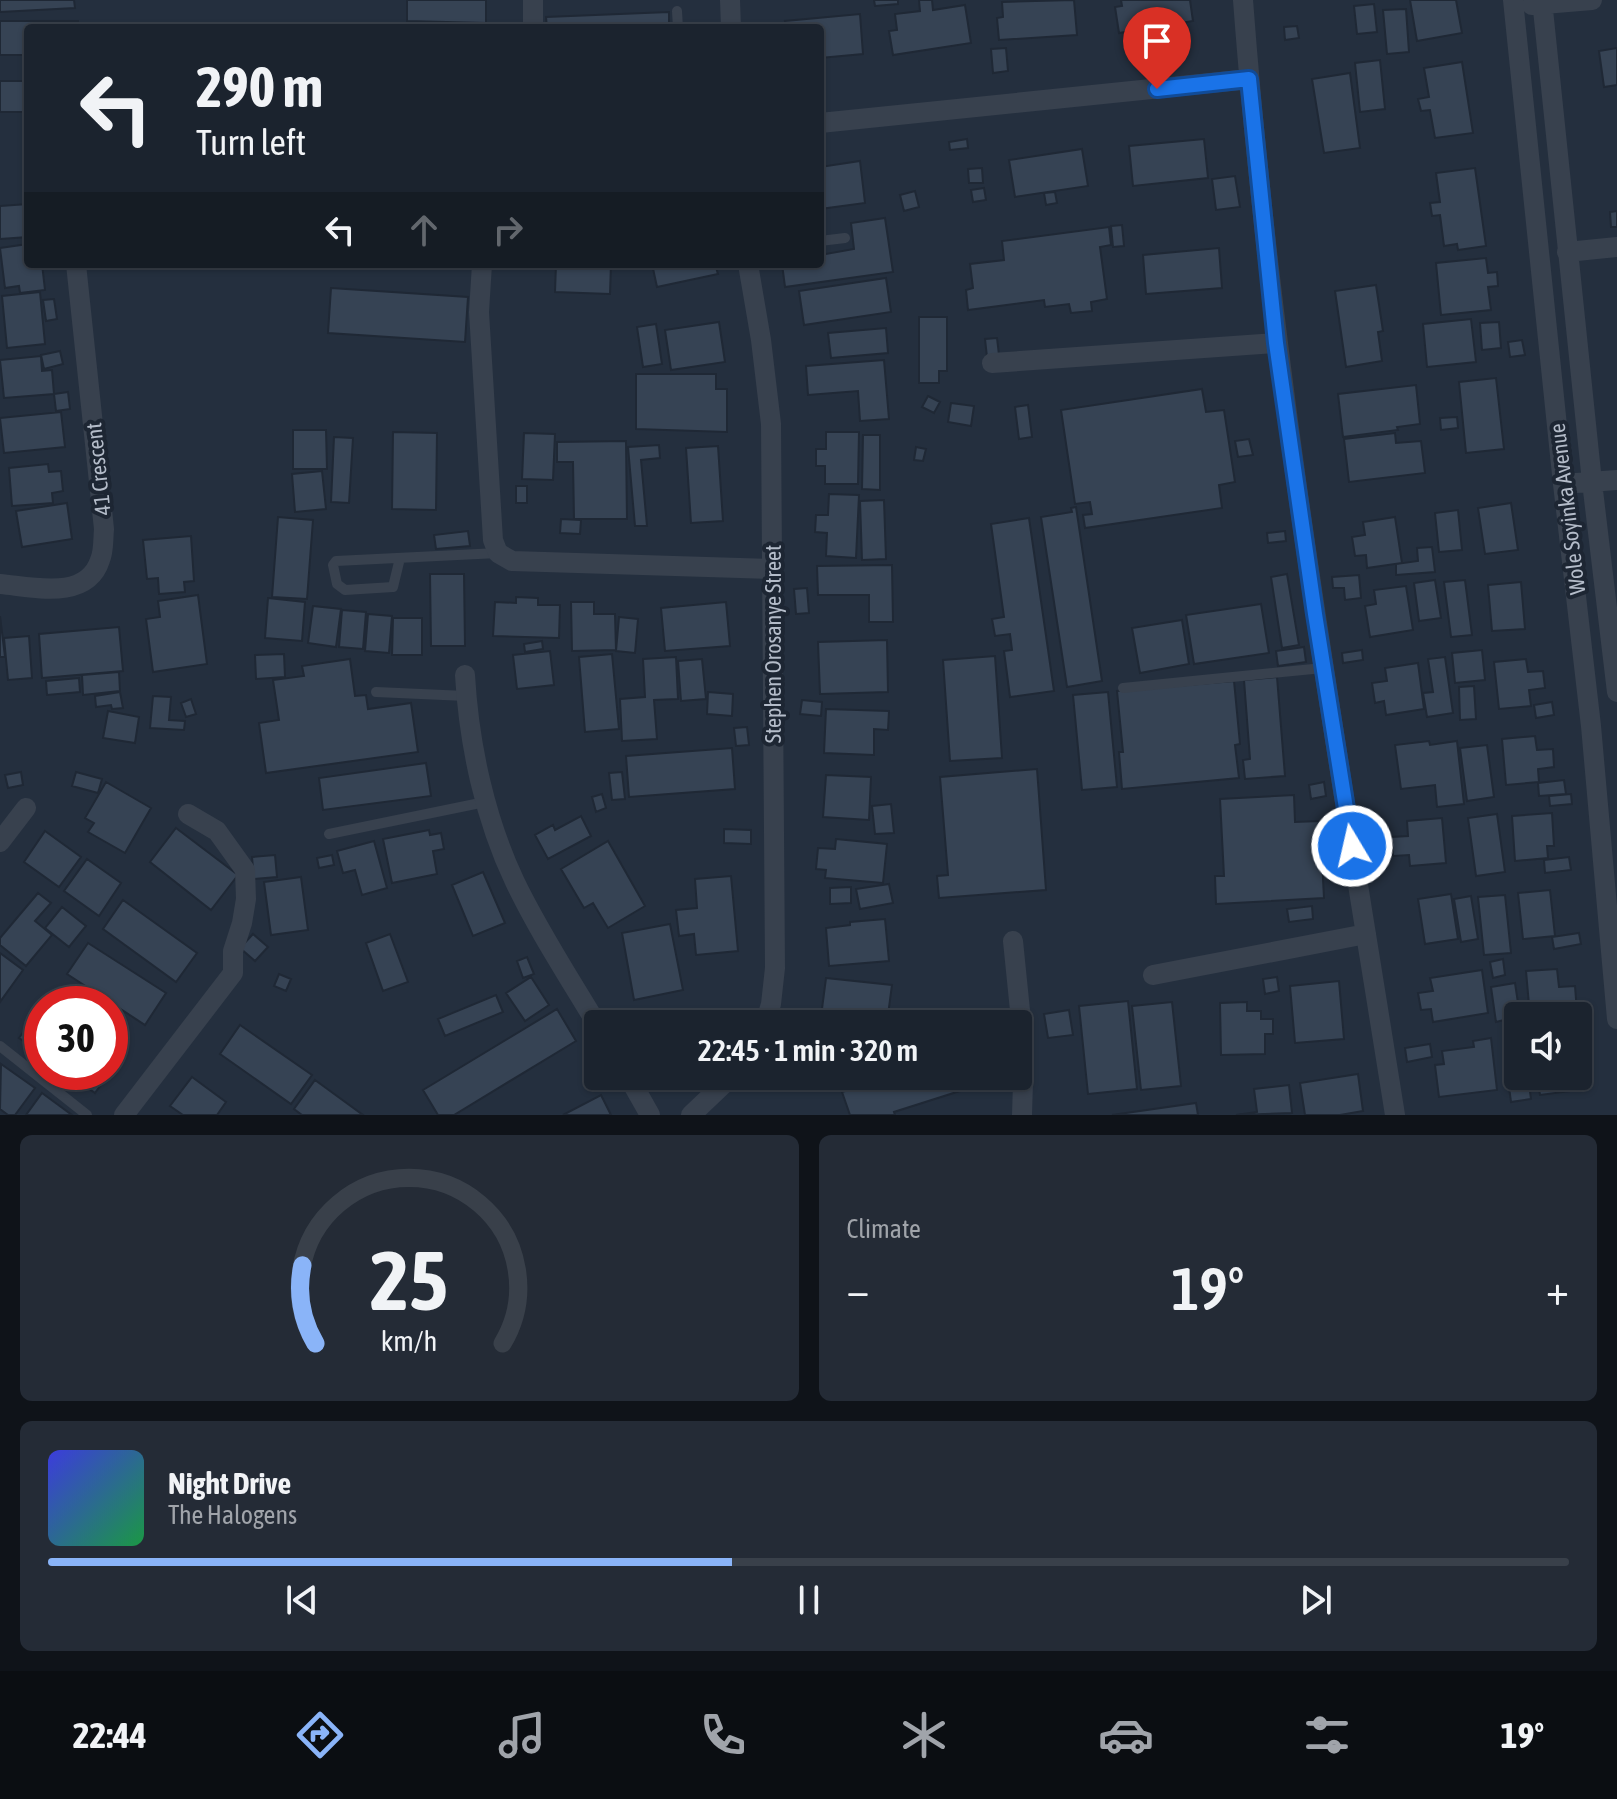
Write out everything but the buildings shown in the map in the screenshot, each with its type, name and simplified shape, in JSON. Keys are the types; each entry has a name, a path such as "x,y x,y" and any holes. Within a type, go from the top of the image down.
{"street":[{"path":"533,0 533,24"},
{"path":"730,0 731,24"},
{"path":"1243,0 1276,343 1323,668 1395,1115"},
{"path":"1514,3 1592,0"},
{"name":"Wole Soyinka Avenue","path":"1542,2 1617,692"},
{"name":"Wole Soyinka Avenue","path":"1514,3 1591,726 1617,1019"},
{"path":"824,123 1249,79"},
{"path":"1567,252 1617,247"},
{"name":"41 Crescent","path":"0,584 50,589 80,586 94,573 101,559 104,529 76,268"},
{"path":"482,268 479,312 493,540 498,553 512,561 772,569"},
{"name":"Stephen Orosanye Street","path":"749,268 771,424 775,968 769,1010"},
{"path":"992,363 1276,343"},
{"path":"1563,484 1617,480"},
{"path":"466,685 485,802 515,883 589,1010"},
{"path":"0,842 26,808"},
{"path":"124,1115 233,973 233,951 246,899 245,870 217,831 188,814"},
{"path":"1153,975 1366,934"},
{"path":"1013,941 1018,1010"},
{"path":"636,1090 650,1115"},
{"path":"691,1115 717,1090"},
{"path":"1022,1090 1022,1115"}],"lane":[{"path":"677,11 678,24"},
{"path":"824,241 845,238"},
{"path":"400,558 396,584 388,589 345,590 337,584 333,570 336,561 498,553"},
{"path":"1123,688 1323,668"},
{"path":"376,692 466,685"},
{"path":"329,834 485,802"},
{"path":"0,1046 87,1115"}],"route":[{"path":"1157,89 1249,79 1276,343 1352,846"}]}
